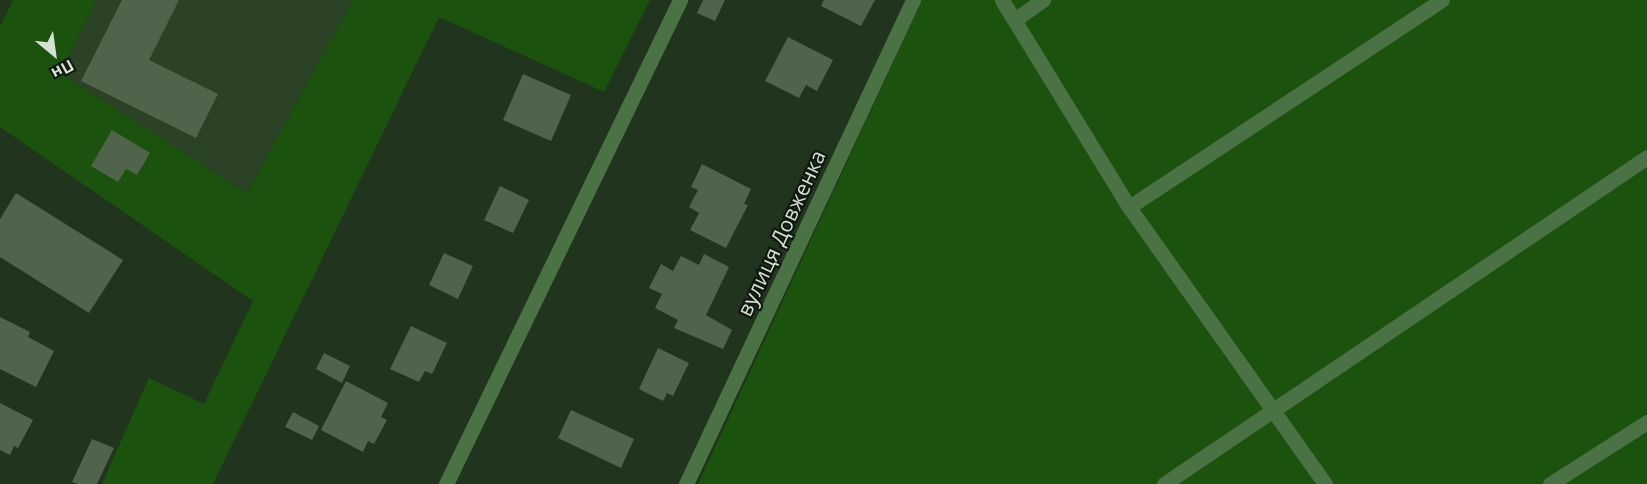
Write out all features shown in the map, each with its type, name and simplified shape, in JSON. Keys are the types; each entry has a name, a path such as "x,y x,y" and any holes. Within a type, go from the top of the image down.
{"street":[{"path":"446,484 680,0"},
{"name":"вулиця Довженка","path":"686,484 913,0"},
{"path":"1002,0 1017,18 1129,207 1275,410 1325,484"},
{"path":"1017,18 1043,0"},
{"path":"1129,207 1443,0"},
{"path":"1164,484 1647,157"},
{"path":"1550,484 1647,422"}],"shaded area":[{"path":"97,0 353,0 247,193 60,73"}],"green space":[{"path":"13,0 97,0 60,73 247,193 353,0 650,0 604,92 439,17 213,484 102,484 149,378 204,404 253,301 0,127 0,27"},
{"path":"922,0 1647,0 1647,484 698,484"}],"building":[{"path":"122,0 179,0 149,60 218,94 196,138 81,81"},
{"path":"703,0 725,0 715,21 697,13"},
{"path":"824,0 875,0 861,26 821,6"},
{"path":"788,37 833,60 817,91 806,85 799,98 765,81"},
{"path":"523,74 571,95 551,141 503,120"},
{"path":"112,130 150,153 137,175 126,169 118,182 91,166"},
{"path":"702,164 751,189 744,204 748,205 726,248 690,230 699,213 689,207 698,190 691,187"},
{"path":"500,186 529,200 513,233 484,220"},
{"path":"16,193 123,260 89,313 0,257 0,219"},
{"path":"444,253 473,266 458,299 429,285"},
{"path":"704,254 729,267 706,315 732,330 723,349 674,328 678,320 655,308 662,294 649,288 661,264 673,271 681,256 699,265"},
{"path":"0,317 30,332 28,337 54,351 36,387 0,369"},
{"path":"411,326 447,343 432,374 425,371 419,382 390,369"},
{"path":"658,348 689,363 673,396 667,393 663,401 639,389"},
{"path":"324,353 350,366 342,383 316,369"},
{"path":"346,381 388,403 381,417 387,420 374,444 368,441 363,452 321,430"},
{"path":"0,403 33,420 18,448 14,446 10,455 0,450"},
{"path":"571,410 634,439 621,468 558,438"},
{"path":"293,412 319,426 312,440 285,427"},
{"path":"92,439 114,448 97,484 72,482"}]}
